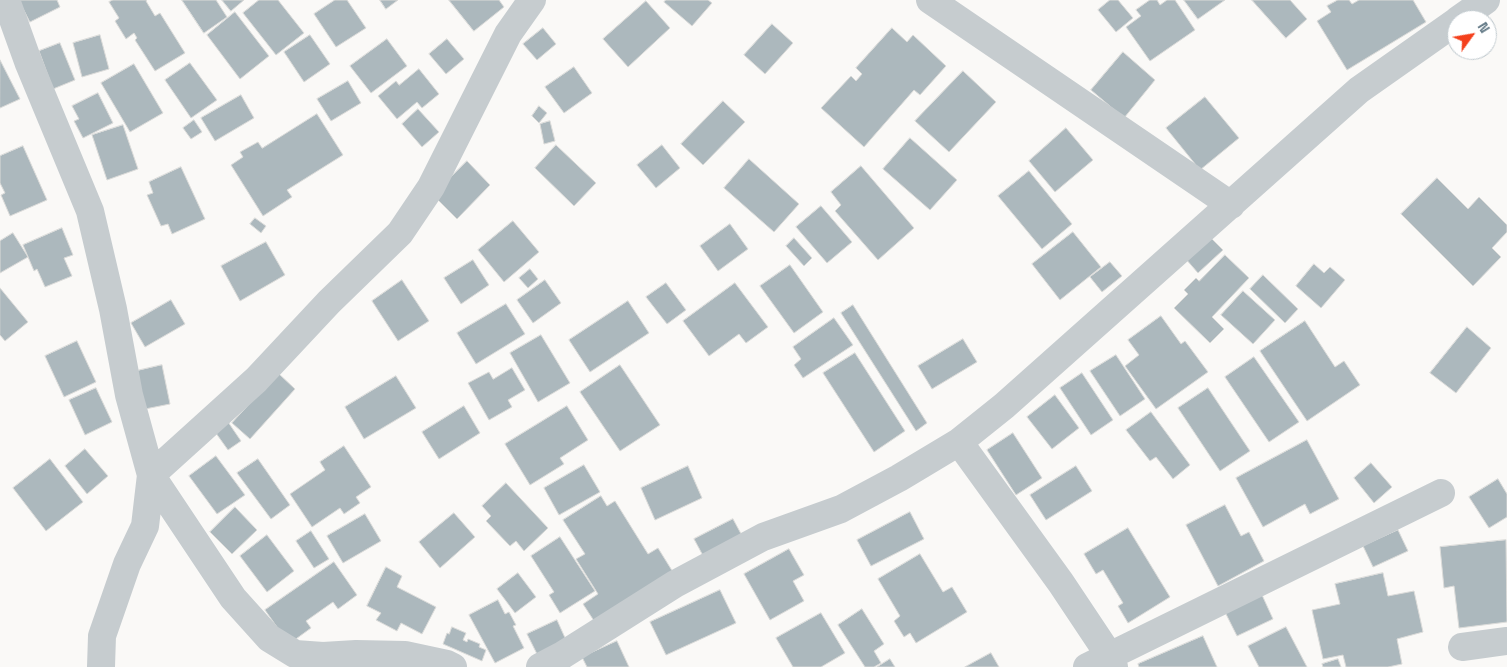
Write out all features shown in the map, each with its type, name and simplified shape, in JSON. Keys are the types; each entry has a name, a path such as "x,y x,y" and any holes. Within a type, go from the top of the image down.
{"street":[{"path":"6,0 90,211 113,308 129,395 151,475 233,598 269,638 295,654 323,656 356,654 405,655 453,667"},
{"path":"101,667 102,636 127,564 145,526 151,475 256,380 329,302 400,233 431,187 508,34 532,0"},
{"path":"930,0 1231,205"},
{"path":"1472,10 1486,0"},
{"path":"540,667 561,656 675,584 727,555 763,536 841,509 900,478 959,442 1004,406 1359,90 1447,28"},
{"path":"959,442 1061,583 1103,663 1441,493"},
{"path":"1462,647 1507,641"}],"building":[{"path":"19,0 57,0 60,7 30,22"},
{"path":"113,0 147,0 155,16 160,13 185,53 155,71 135,40 137,38 134,33 126,39 115,21 119,18 109,2"},
{"path":"182,0 216,0 227,17 204,33"},
{"path":"222,0 244,0 231,11"},
{"path":"259,0 278,0 304,33 276,55 243,13"},
{"path":"335,0 347,0 366,28 336,47 314,14"},
{"path":"380,0 398,0 386,9"},
{"path":"449,0 499,0 504,7 474,31"},
{"path":"666,0 708,0 712,3 692,26 664,2"},
{"path":"1110,0 1118,0 1133,18 1116,32 1098,10"},
{"path":"1150,0 1157,0 1160,5 1167,0 1175,0 1195,30 1150,61 1126,27 1141,16 1136,10"},
{"path":"1184,0 1225,0 1198,19"},
{"path":"1252,0 1290,0 1307,19 1286,38"},
{"path":"1338,0 1349,0 1352,4 1359,0 1413,0 1426,22 1347,70 1317,21 1331,12 1327,6"},
{"path":"646,1 670,28 628,67 603,39"},
{"path":"235,12 269,56 240,79 207,35"},
{"path":"772,24 793,43 765,74 744,55"},
{"path":"543,28 556,44 537,60 523,44"},
{"path":"892,28 907,42 913,35 946,66 920,95 914,90 864,147 821,108 851,76 856,81 862,74 856,68"},
{"path":"100,35 109,69 82,77 73,43"},
{"path":"310,35 330,64 304,82 284,52"},
{"path":"387,39 407,66 371,93 350,66"},
{"path":"447,39 464,59 446,74 429,54"},
{"path":"60,43 75,80 53,89 39,51"},
{"path":"1123,52 1155,80 1124,118 1091,90"},
{"path":"0,60 20,99 0,108"},
{"path":"190,63 217,100 191,118 165,80"},
{"path":"134,64 163,113 130,132 101,83"},
{"path":"574,67 592,93 564,113 545,87"},
{"path":"419,69 439,94 422,108 417,102 397,119 378,96 396,81 399,85"},
{"path":"963,71 996,102 949,152 915,121"},
{"path":"348,81 361,103 331,121 317,99"},
{"path":"98,93 113,123 83,138 74,121 79,119 72,106"},
{"path":"241,95 254,118 215,141 201,118"},
{"path":"1205,97 1239,138 1200,170 1166,128"},
{"path":"723,101 745,122 703,165 681,144"},
{"path":"539,106 547,113 539,123 532,116"},
{"path":"418,109 439,132 422,147 402,124"},
{"path":"317,114 343,155 287,190 292,197 263,216 231,165 243,157 240,152 258,142 262,148"},
{"path":"194,120 202,132 191,139 183,128"},
{"path":"550,121 555,141 544,144 540,124"},
{"path":"123,125 138,169 107,180 92,135"},
{"path":"1066,128 1093,160 1055,192 1029,161"},
{"path":"910,138 957,180 930,210 883,169"},
{"path":"556,145 596,183 574,206 535,168"},
{"path":"662,145 680,168 656,188 637,165"},
{"path":"23,146 47,200 10,216 1,195 5,193 0,183 0,156"},
{"path":"749,159 799,204 774,232 724,188"},
{"path":"467,161 490,185 457,219 433,195"},
{"path":"861,166 914,228 878,260 835,211 841,205 831,192"},
{"path":"181,167 205,219 172,234 168,224 161,226 147,195 153,193 149,182"},
{"path":"1029,171 1072,224 1042,249 998,196"},
{"path":"1437,178 1468,209 1479,197 1507,225 1507,232 1492,248 1501,257 1473,286 1401,214"},
{"path":"821,206 852,242 827,263 796,227"},
{"path":"255,218 266,226 261,233 250,224"},
{"path":"513,221 539,252 504,282 478,250"},
{"path":"730,224 748,249 718,271 700,246"},
{"path":"62,228 73,255 64,258 72,276 45,287 37,269 34,271 23,245"},
{"path":"1073,232 1101,267 1060,300 1032,264"},
{"path":"13,233 28,257 0,273 0,241"},
{"path":"1209,236 1223,250 1198,273 1185,258"},
{"path":"794,238 812,258 804,266 786,246"},
{"path":"266,242 285,275 240,301 221,266"},
{"path":"1225,255 1249,278 1212,317 1224,329 1210,343 1174,308 1188,294 1184,290 1196,278 1199,281"},
{"path":"473,260 489,285 461,304 444,278"},
{"path":"1110,262 1122,276 1102,292 1090,277"},
{"path":"1314,264 1324,273 1330,267 1345,280 1321,308 1296,286"},
{"path":"790,265 823,312 794,333 760,286"},
{"path":"530,269 538,279 528,288 519,278"},
{"path":"1263,275 1298,309 1285,323 1250,289"},
{"path":"402,280 429,321 398,341 372,301"},
{"path":"545,280 561,303 533,323 517,300"},
{"path":"666,283 686,310 667,324 646,297"},
{"path":"735,283 768,327 746,343 739,334 709,356 683,321"},
{"path":"0,288 28,322 5,341 0,335"},
{"path":"1243,291 1275,320 1253,344 1221,315"},
{"path":"171,300 185,324 145,347 131,323"},
{"path":"628,301 649,333 590,372 569,340"},
{"path":"506,304 525,334 476,364 457,333"},
{"path":"853,305 927,423 916,431 841,313"},
{"path":"1161,316 1181,344 1185,341 1208,372 1156,409 1125,366 1139,355 1128,340"},
{"path":"834,318 853,345 803,378 794,365 801,359 793,347"},
{"path":"1305,321 1335,367 1344,361 1360,385 1307,421 1260,351"},
{"path":"1467,327 1491,348 1456,393 1430,373"},
{"path":"541,335 570,383 538,402 510,353"},
{"path":"963,339 977,362 932,389 918,366"},
{"path":"77,341 96,382 64,397 45,356"},
{"path":"855,353 905,431 874,452 823,373"},
{"path":"1116,355 1145,399 1120,416 1090,371"},
{"path":"1254,357 1299,422 1269,442 1225,377"},
{"path":"162,365 170,404 140,410 132,372"},
{"path":"620,365 660,425 620,451 580,392"},
{"path":"512,368 525,390 508,400 512,407 489,420 468,383 489,372 493,379"},
{"path":"278,373 295,389 250,439 232,423"},
{"path":"1082,373 1113,420 1091,435 1060,388"},
{"path":"396,376 416,408 364,439 345,407"},
{"path":"96,388 112,422 85,435 69,400"},
{"path":"1208,388 1250,451 1220,471 1178,408"},
{"path":"1055,395 1079,428 1052,449 1027,417"},
{"path":"464,406 480,433 439,459 422,432"},
{"path":"567,406 588,440 560,458 564,464 530,485 505,444"},
{"path":"1151,412 1190,465 1173,479 1156,457 1150,461 1126,430"},
{"path":"226,419 241,441 228,450 213,429"},
{"path":"1013,433 1042,478 1016,495 987,450"},
{"path":"1307,440 1339,499 1310,514 1305,504 1263,527 1236,478"},
{"path":"344,446 371,487 356,497 360,503 344,514 340,508 312,527 290,494 325,470 320,462"},
{"path":"85,449 108,476 87,494 65,466"},
{"path":"216,456 245,495 217,514 189,476"},
{"path":"50,459 83,502 46,531 13,488"},
{"path":"258,459 290,505 271,519 237,473"},
{"path":"1371,463 1392,487 1374,503 1354,478"},
{"path":"584,465 600,492 559,515 544,488"},
{"path":"688,466 702,498 655,520 641,488"},
{"path":"1076,466 1092,491 1046,520 1030,495"},
{"path":"1498,479 1507,494 1507,517 1489,528 1469,497"},
{"path":"506,483 548,528 524,551 516,541 510,546 486,521 491,516 482,506"},
{"path":"601,496 607,506 615,501 648,554 658,548 676,577 598,627 583,604 598,594 576,559 585,554 563,520"},
{"path":"1225,505 1241,536 1249,532 1264,561 1218,586 1186,525"},
{"path":"235,507 257,530 232,554 210,532"},
{"path":"910,512 924,539 871,566 857,540"},
{"path":"454,513 475,537 440,568 419,542"},
{"path":"365,514 381,541 343,563 327,536"},
{"path":"733,519 746,543 707,563 694,539"},
{"path":"1128,528 1170,597 1128,623 1118,606 1123,603 1103,570 1096,574 1084,554"},
{"path":"1398,530 1408,551 1373,567 1363,546"},
{"path":"311,531 329,559 314,568 296,541"},
{"path":"267,535 294,571 267,592 240,556"},
{"path":"560,537 595,591 560,613 549,595 554,592 531,556"},
{"path":"1506,540 1507,622 1459,628 1454,586 1444,588 1440,547"},
{"path":"789,549 804,575 793,581 804,601 770,620 744,574"},
{"path":"920,554 943,592 952,587 967,612 916,643 910,633 904,637 894,621 900,616 878,579"},
{"path":"334,562 357,595 338,609 333,602 306,621 311,628 289,644 265,610"},
{"path":"386,567 402,576 397,587 436,607 422,634 401,623 397,631 376,620 381,613 367,606"},
{"path":"518,573 536,597 515,613 497,589"},
{"path":"1383,573 1388,596 1414,591 1423,632 1397,639 1402,664 1388,667 1346,667 1343,655 1323,659 1312,610 1340,604 1335,584"},
{"path":"720,590 736,623 666,655 650,622"},
{"path":"1262,595 1273,619 1237,636 1225,612"},
{"path":"498,600 505,614 509,612 516,625 513,626 524,648 495,663 469,615"},
{"path":"862,609 884,644 874,651 881,663 874,667 865,667 838,625"},
{"path":"821,613 845,653 821,667 793,667 776,638"},
{"path":"557,620 566,640 537,654 527,634"},
{"path":"452,627 466,633 463,640 467,642 468,639 480,644 479,647 486,650 482,661 443,644 447,633 449,634"},
{"path":"1286,627 1307,667 1259,667 1248,646"},
{"path":"1203,636 1217,667 1139,667 1138,664"},
{"path":"617,641 629,667 587,667 582,657"},
{"path":"991,653 999,667 965,667"},
{"path":"890,659 895,667 877,667"},
{"path":"1338,659 1341,667 1323,667 1322,664"}]}
